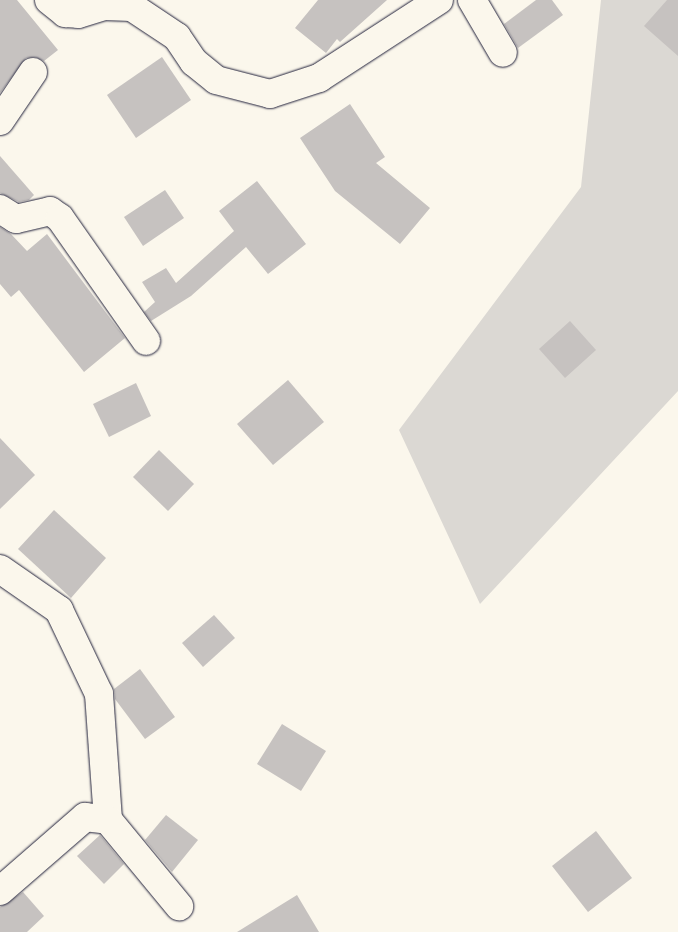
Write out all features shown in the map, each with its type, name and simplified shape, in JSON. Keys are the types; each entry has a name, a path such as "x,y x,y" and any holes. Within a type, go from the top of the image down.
{"street":[{"path":"48,0 65,13 78,14 104,6 132,7 177,37 194,62 216,80 270,94 319,78 439,0"},
{"path":"472,0 503,53"},
{"path":"0,121 34,72"},
{"path":"0,209 16,219 50,211 60,218 146,341"},
{"path":"0,569 59,610 99,694 108,820 179,906"},
{"path":"0,891 85,817 108,820"}],"shaded area":[{"path":"601,0 678,0 678,391 480,604 399,430 581,187"}],"building":[{"path":"0,0 17,0 58,50 44,61 35,57 26,58 0,93"},
{"path":"318,0 387,0 340,42 337,39 326,53 295,28"},
{"path":"536,0 552,0 563,15 518,48 504,24"},
{"path":"667,0 678,0 678,56 644,26"},
{"path":"162,57 191,100 136,138 107,95"},
{"path":"350,104 385,157 376,163 430,208 400,244 335,191 300,138"},
{"path":"0,156 34,195 29,200 19,202 0,193"},
{"path":"257,181 306,244 268,274 246,247 191,296 151,321 144,312 155,302 142,282 166,268 176,283 234,231 219,211"},
{"path":"165,190 184,218 143,246 124,217"},
{"path":"0,227 11,234 27,251 47,234 125,338 84,372 19,290 11,297 0,284"},
{"path":"570,321 596,350 565,378 539,349"},
{"path":"288,380 324,422 273,465 237,424"},
{"path":"136,383 151,416 109,437 93,404"},
{"path":"0,438 35,475 0,509"},
{"path":"159,450 194,484 168,511 133,477"},
{"path":"54,510 106,558 71,598 18,549"},
{"path":"214,615 235,638 203,667 182,643"},
{"path":"140,669 175,717 145,739 115,699 114,689"},
{"path":"282,724 326,751 301,791 257,764"},
{"path":"166,815 198,840 172,872 145,840"},
{"path":"596,831 632,878 588,912 552,866"},
{"path":"100,835 124,864 104,884 77,856"},
{"path":"23,892 44,916 27,932 0,932 0,907"},
{"path":"297,895 319,932 237,932"}]}
